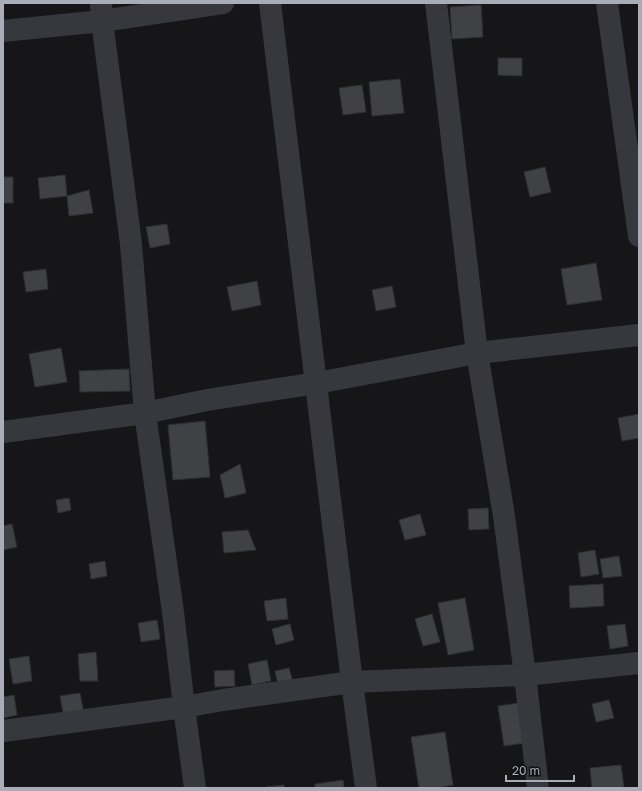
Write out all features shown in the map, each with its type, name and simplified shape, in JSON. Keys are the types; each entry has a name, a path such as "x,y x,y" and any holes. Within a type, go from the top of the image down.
{"street":[{"path":"3,31 101,12 223,3"},
{"path":"270,3 366,788"},
{"path":"436,3 477,353 504,516 526,675 538,788"},
{"path":"607,3 639,236"},
{"path":"101,12 131,244 145,413 173,612 195,788"},
{"path":"3,432 145,413 207,400 317,383 477,353 639,334"},
{"path":"3,730 184,707 352,682 526,675 639,663"}],"building":[{"path":"481,5 483,37 452,39 450,7"},
{"path":"498,58 522,58 522,76 498,75"},
{"path":"400,79 404,113 372,116 369,82"},
{"path":"362,85 366,112 343,115 339,88"},
{"path":"545,167 551,192 530,197 524,172"},
{"path":"65,175 67,196 40,199 38,178"},
{"path":"3,177 13,177 13,203 3,203"},
{"path":"89,190 93,213 69,216 67,196"},
{"path":"167,224 170,244 150,248 146,227"},
{"path":"596,263 602,300 567,305 561,269"},
{"path":"46,269 48,289 26,292 23,272"},
{"path":"257,281 261,305 232,311 227,287"},
{"path":"392,286 396,307 376,311 372,290"},
{"path":"61,348 67,382 35,387 29,354"},
{"path":"129,369 130,391 80,392 79,371"},
{"path":"639,414 639,438 622,441 618,418"},
{"path":"205,421 210,477 173,480 168,425"},
{"path":"240,464 246,493 225,498 220,475"},
{"path":"69,498 71,510 58,513 56,500"},
{"path":"488,508 489,529 469,530 468,509"},
{"path":"420,514 426,535 405,540 399,520"},
{"path":"12,524 17,547 3,550 3,526"},
{"path":"248,530 256,550 224,553 222,532"},
{"path":"595,550 599,574 581,577 578,553"},
{"path":"619,556 622,576 603,578 600,559"},
{"path":"105,561 107,576 91,579 89,564"},
{"path":"603,584 604,606 570,608 569,586"},
{"path":"286,598 288,619 267,621 264,601"},
{"path":"465,598 474,650 448,655 438,603"},
{"path":"432,614 440,642 423,646 415,619"},
{"path":"157,620 160,639 141,642 138,623"},
{"path":"290,624 294,640 276,645 272,629"},
{"path":"625,624 628,646 610,649 607,626"},
{"path":"96,652 98,681 80,681 78,654"},
{"path":"29,656 32,681 13,684 9,659"},
{"path":"267,660 271,681 252,685 248,664"},
{"path":"289,668 294,686 279,689 275,671"},
{"path":"234,670 235,686 215,687 214,671"},
{"path":"80,693 84,714 64,718 60,696"},
{"path":"14,695 17,715 3,718 3,697"},
{"path":"609,700 614,718 596,722 592,704"},
{"path":"519,703 525,743 504,746 498,706"},
{"path":"445,732 453,785 435,788 419,788 411,737"},
{"path":"621,765 624,788 592,788 590,768"},
{"path":"343,780 344,788 315,788 315,784"},
{"path":"284,785 284,788 266,787"}]}
